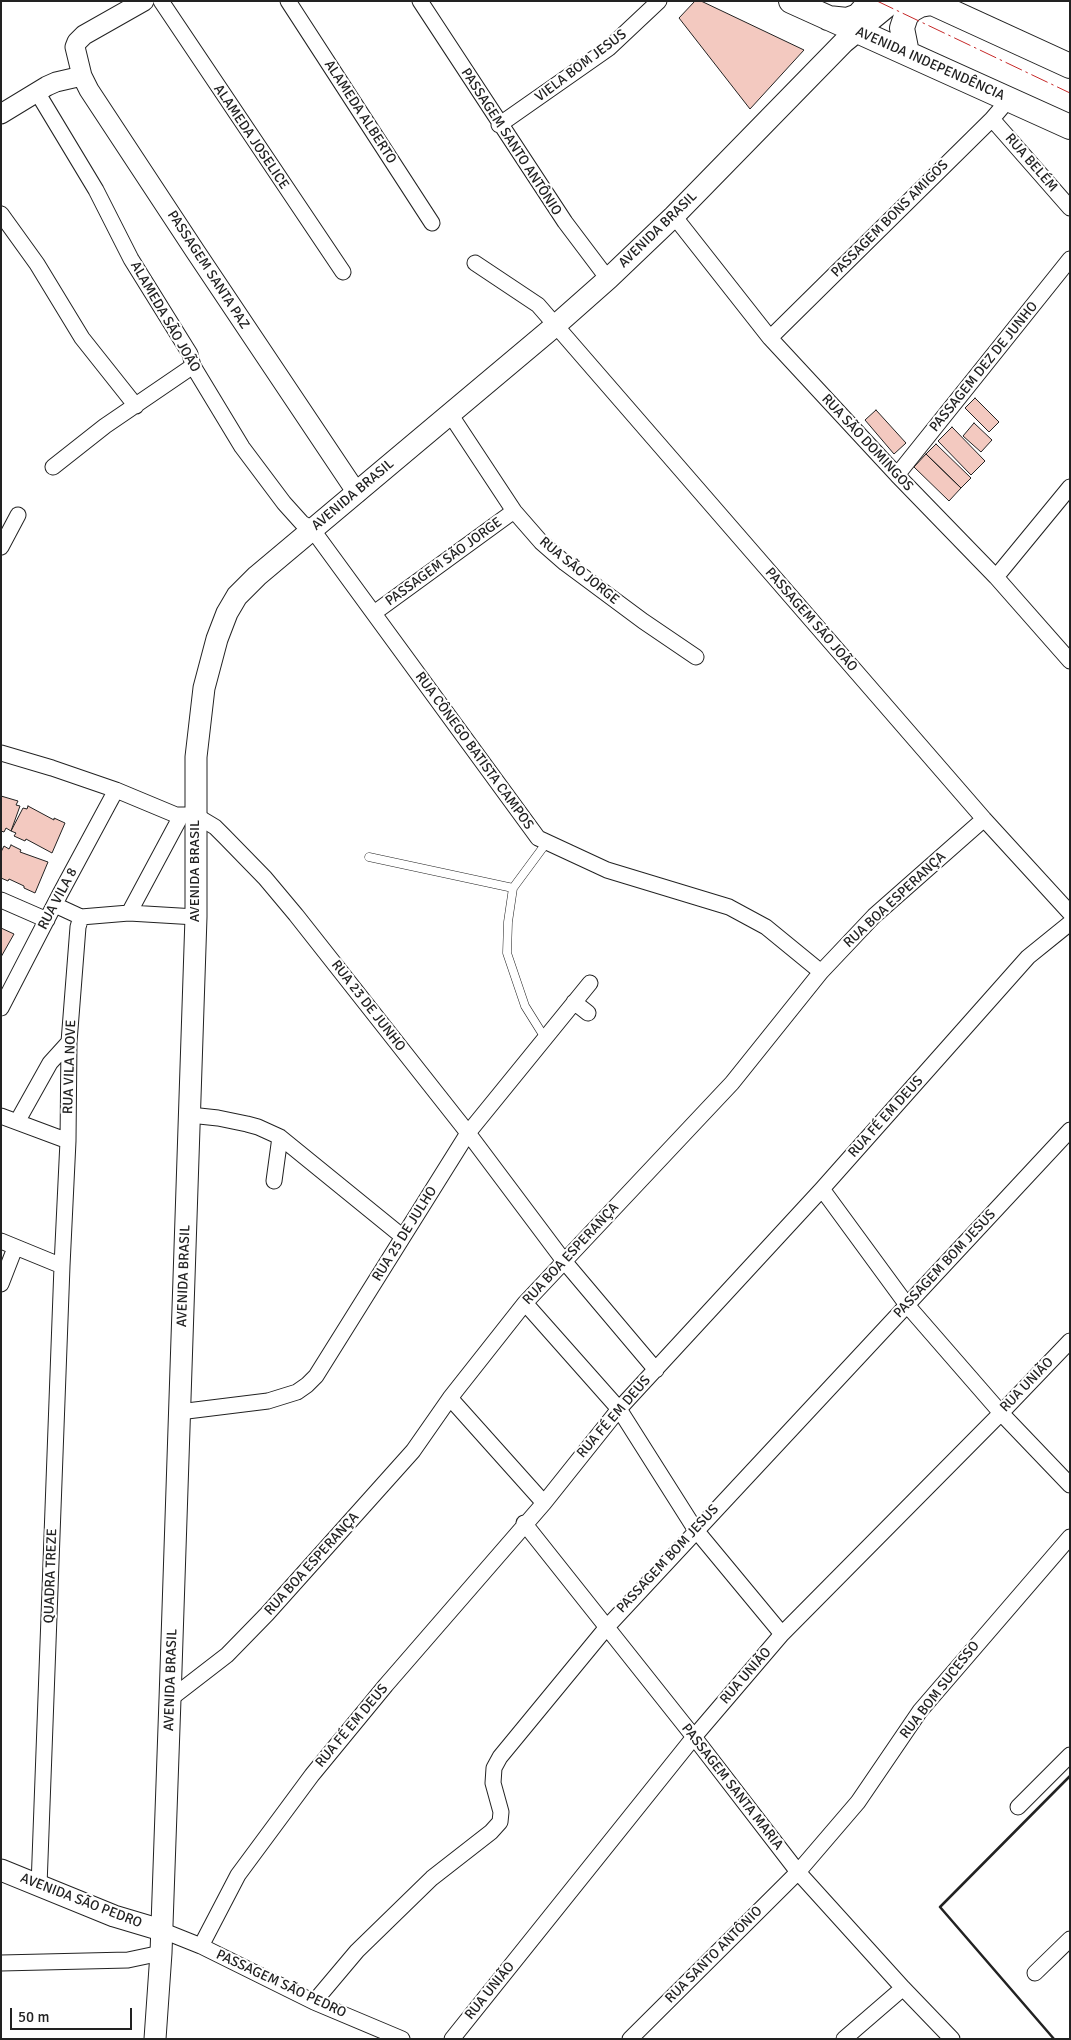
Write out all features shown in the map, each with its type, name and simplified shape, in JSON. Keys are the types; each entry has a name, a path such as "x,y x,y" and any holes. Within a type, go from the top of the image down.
{"main road":[{"name":"AVENIDA INDEPENDÊNCIA","path":"791,1 1070,127"},
{"path":"826,18 847,20 858,16 866,7 868,1"},
{"name":"AVENIDA BRASIL","path":"155,2039 161,1954 196,917 188,815 204,688 217,639 227,613 237,596 258,576 608,279 674,216 856,31 894,1"},
{"path":"907,54 902,28 906,16 911,10 929,2 1070,66"},
{"name":"AVENIDA SÃO PEDRO","path":"1,1870 122,1919 161,1930"}],"street":[{"name":"PASSAGEM SANTA PAZ","path":"144,1 84,35 77,42 75,48 82,76 89,90 190,243 357,492"},
{"name":"ALAMEDA JOSELICE","path":"161,1 343,272"},
{"name":"ALAMEDA ALBERTO","path":"288,1 432,223"},
{"name":"PASSAGEM SANTO ANTÔNIO","path":"420,1 499,125 565,222 608,279"},
{"name":"VIELA BOM JESUS","path":"499,125 609,48 660,1"},
{"path":"1,114 56,82 82,76"},
{"name":"ALAMEDA SÃO JOÃO","path":"37,92 96,190 131,260 190,354 193,366 231,430 284,503 302,523 312,529"},
{"name":"PASSAGEM BONS AMIGOS","path":"770,338 992,119 1009,99"},
{"name":"RUA BELÉM","path":"992,119 1070,208"},
{"path":"1,214 37,264 82,338 136,406"},
{"name":"RUA SÃO DOMINGOS","path":"674,216 770,338 1067,652"},
{"name":"PASSAGEM DEZ DE JUNHO","path":"898,475 1070,259"},
{"name":"PASSAGEM SÃO JOÃO","path":"475,263 538,304 984,820 1070,913"},
{"path":"52,467 92,435 193,366"},
{"name":"RUA SÃO JORGE","path":"450,414 514,511 541,542 642,621 696,657"},
{"path":"996,577 1070,487"},
{"name":"PASSAGEM SÃO JORGE","path":"374,613 514,511"},
{"path":"1,548 18,515"},
{"name":"RUA CÔNEGO BATISTA CAMPOS","path":"312,529 538,838 607,870 729,907 766,927 821,972"},
{"name":"RUA 23 DE JUNHO","path":"1,753 52,768 188,815 220,832 265,878 468,1133 564,1261 656,1370"},
{"name":"RUA VILA 8","path":"1,1008 116,790"},
{"path":"129,913 188,815"},
{"name":"RUA BOA ESPERANÇA","path":"170,1699 227,1655 267,1614 413,1451 450,1398 525,1303 732,1083 821,972 874,916 984,820"},
{"path":"1,900 47,920"},
{"path":"55,906 80,917 129,913 196,917"},
{"name":"RUA VILA NOVE","path":"62,1266 68,1141 69,1042 76,940 80,917"},
{"name":"RUA FÉ EM DEUS","path":"201,1946 238,1875 312,1775 524,1523 544,1503 619,1409 822,1189 1028,957 1070,923"},
{"name":"RUA 25 DE JULHO","path":"179,1412 268,1401 296,1392 316,1376 468,1133 590,982"},
{"path":"574,1002 588,1013"},
{"path":"17,1122 50,1063 69,1042"},
{"path":"190,1115 247,1124 280,1137 403,1237"},
{"path":"1,1116 68,1141"},
{"name":"PASSAGEM BOM JESUS","path":"314,2002 357,1951 432,1878 491,1832 500,1822 501,1812 493,1783 494,1768 500,1757 606,1627 1070,1130"},
{"path":"274,1181 280,1137"},
{"path":"822,1189 907,1305 1001,1413 1070,1484"},
{"path":"1,1284 8,1245 62,1266"},
{"name":"QUADRA TREZE","path":"39,1886 62,1266"},
{"path":"525,1303 619,1409 695,1530 782,1634"},
{"name":"RUA UNIÃO","path":"452,2039 694,1737 782,1634 1001,1413 1070,1340"},
{"path":"450,1398 544,1503"},
{"name":"PASSAGEM SANTA MARIA","path":"524,1523 694,1737 798,1872 952,2039"},
{"name":"RUA BOM SUCESSO","path":"798,1872 858,1802 920,1711 1070,1537"},
{"path":"1018,1806 1070,1755"},
{"name":"RUA SANTO ANTÔNIO","path":"630,2039 798,1872"},
{"name":"PASSAGEM SÃO PEDRO","path":"161,1930 201,1946 314,2002 402,2039"},
{"path":"1035,1974 1070,1939"},
{"path":"1,1963 128,1960 161,1954"},
{"path":"844,2039 903,1988"}],"lane":[{"path":"545,1038 525,1006 507,953 508,922 513,888 547,842"},
{"path":"369,857 513,888"}],"building":[{"path":"695,1 701,1 804,50 750,109 679,18"},
{"path":"975,398 999,422 989,432 965,408"},
{"path":"876,410 906,443 894,454 865,420"},
{"path":"974,423 992,440 981,452 963,436"},
{"path":"952,427 985,461 971,475 938,441"},
{"path":"936,444 971,478 961,488 926,454"},
{"path":"926,454 961,488 949,501 914,467"},
{"path":"1,796 18,801 16,805 20,806 11,831 6,828 4,832 1,831"},
{"path":"28,806 54,820 54,818 65,823 52,853 26,839 25,841 14,836 16,833 11,831 23,808 27,809"},
{"path":"11,845 21,850 20,852 48,862 35,893 9,879 8,881 1,878 1,852 4,846 9,849"},
{"path":"1,928 14,934 1,957"}],"wall":[{"path":"1054,2039 940,1907 1070,1776"}],"power":[{"path":"877,1 1070,93"}]}
